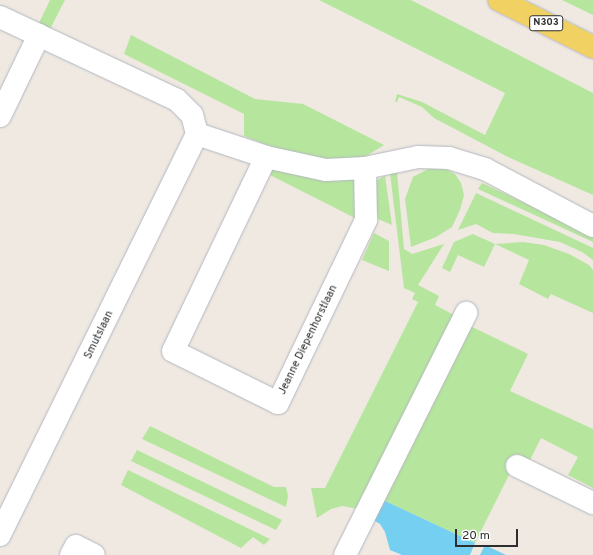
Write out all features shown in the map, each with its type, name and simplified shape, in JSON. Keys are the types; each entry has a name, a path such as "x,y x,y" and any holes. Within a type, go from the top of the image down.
{"main road":[{"name":"N303","path":"499,0 593,47"}],"street":[{"path":"0,17 177,100 192,115 197,134 266,157 326,170 365,168 418,157 449,158 485,169 593,226"},
{"path":"0,116 39,35"},
{"name":"Smutslaan","path":"0,535 197,134"},
{"name":"Jeanne Diepenhorstlaan","path":"266,157 173,351 278,403 366,220 365,168"},
{"path":"344,555 466,313"},
{"path":"517,466 593,503"},
{"path":"71,555 76,546 94,555"}],"green space":[{"path":"50,0 65,0 50,29 39,23"},
{"path":"319,0 411,0 593,93 593,195 508,157 434,118 422,107 399,97 397,102 395,102 397,94 422,102 485,135 505,93"},
{"path":"562,0 593,0 593,15"},
{"path":"131,35 255,99 303,104 384,145 363,158 338,163 274,148 244,136 244,114 124,54"},
{"path":"275,165 356,177 357,219 270,175"},
{"path":"442,167 455,174 461,183 464,195 460,210 452,227 436,237 411,247 405,199 413,177 430,168"},
{"path":"397,172 404,249 412,254 444,244 418,285 439,296 435,305 454,315 359,509 342,506 331,509 317,518 311,488 325,488 418,302 412,299 415,293 404,288 390,173"},
{"path":"385,176 392,225 378,219 373,182"},
{"path":"482,183 593,235 593,242 478,189"},
{"path":"476,193 593,248 593,260 582,252 560,242 514,234 493,233 476,224 458,230"},
{"path":"374,233 389,241 389,271 362,260"},
{"path":"473,234 495,244 484,267 458,255 450,272 442,268 454,242"},
{"path":"523,242 544,245 569,254 589,265 593,270 593,313 551,294 548,299 519,284 529,260 495,244"},
{"path":"468,325 528,354 510,391 593,429 593,488 568,475 578,457 541,438 530,460 519,455 475,543 383,500"},
{"path":"150,426 274,487 286,487 288,496 286,507 142,439"},
{"path":"137,450 282,520 276,530 131,461"},
{"path":"128,470 270,539 264,545 253,537 241,548 121,485"}],"water":[{"path":"383,500 475,543 470,555 402,555 390,550 385,532 380,524 373,520"},
{"path":"485,545 506,555 480,555"}]}
